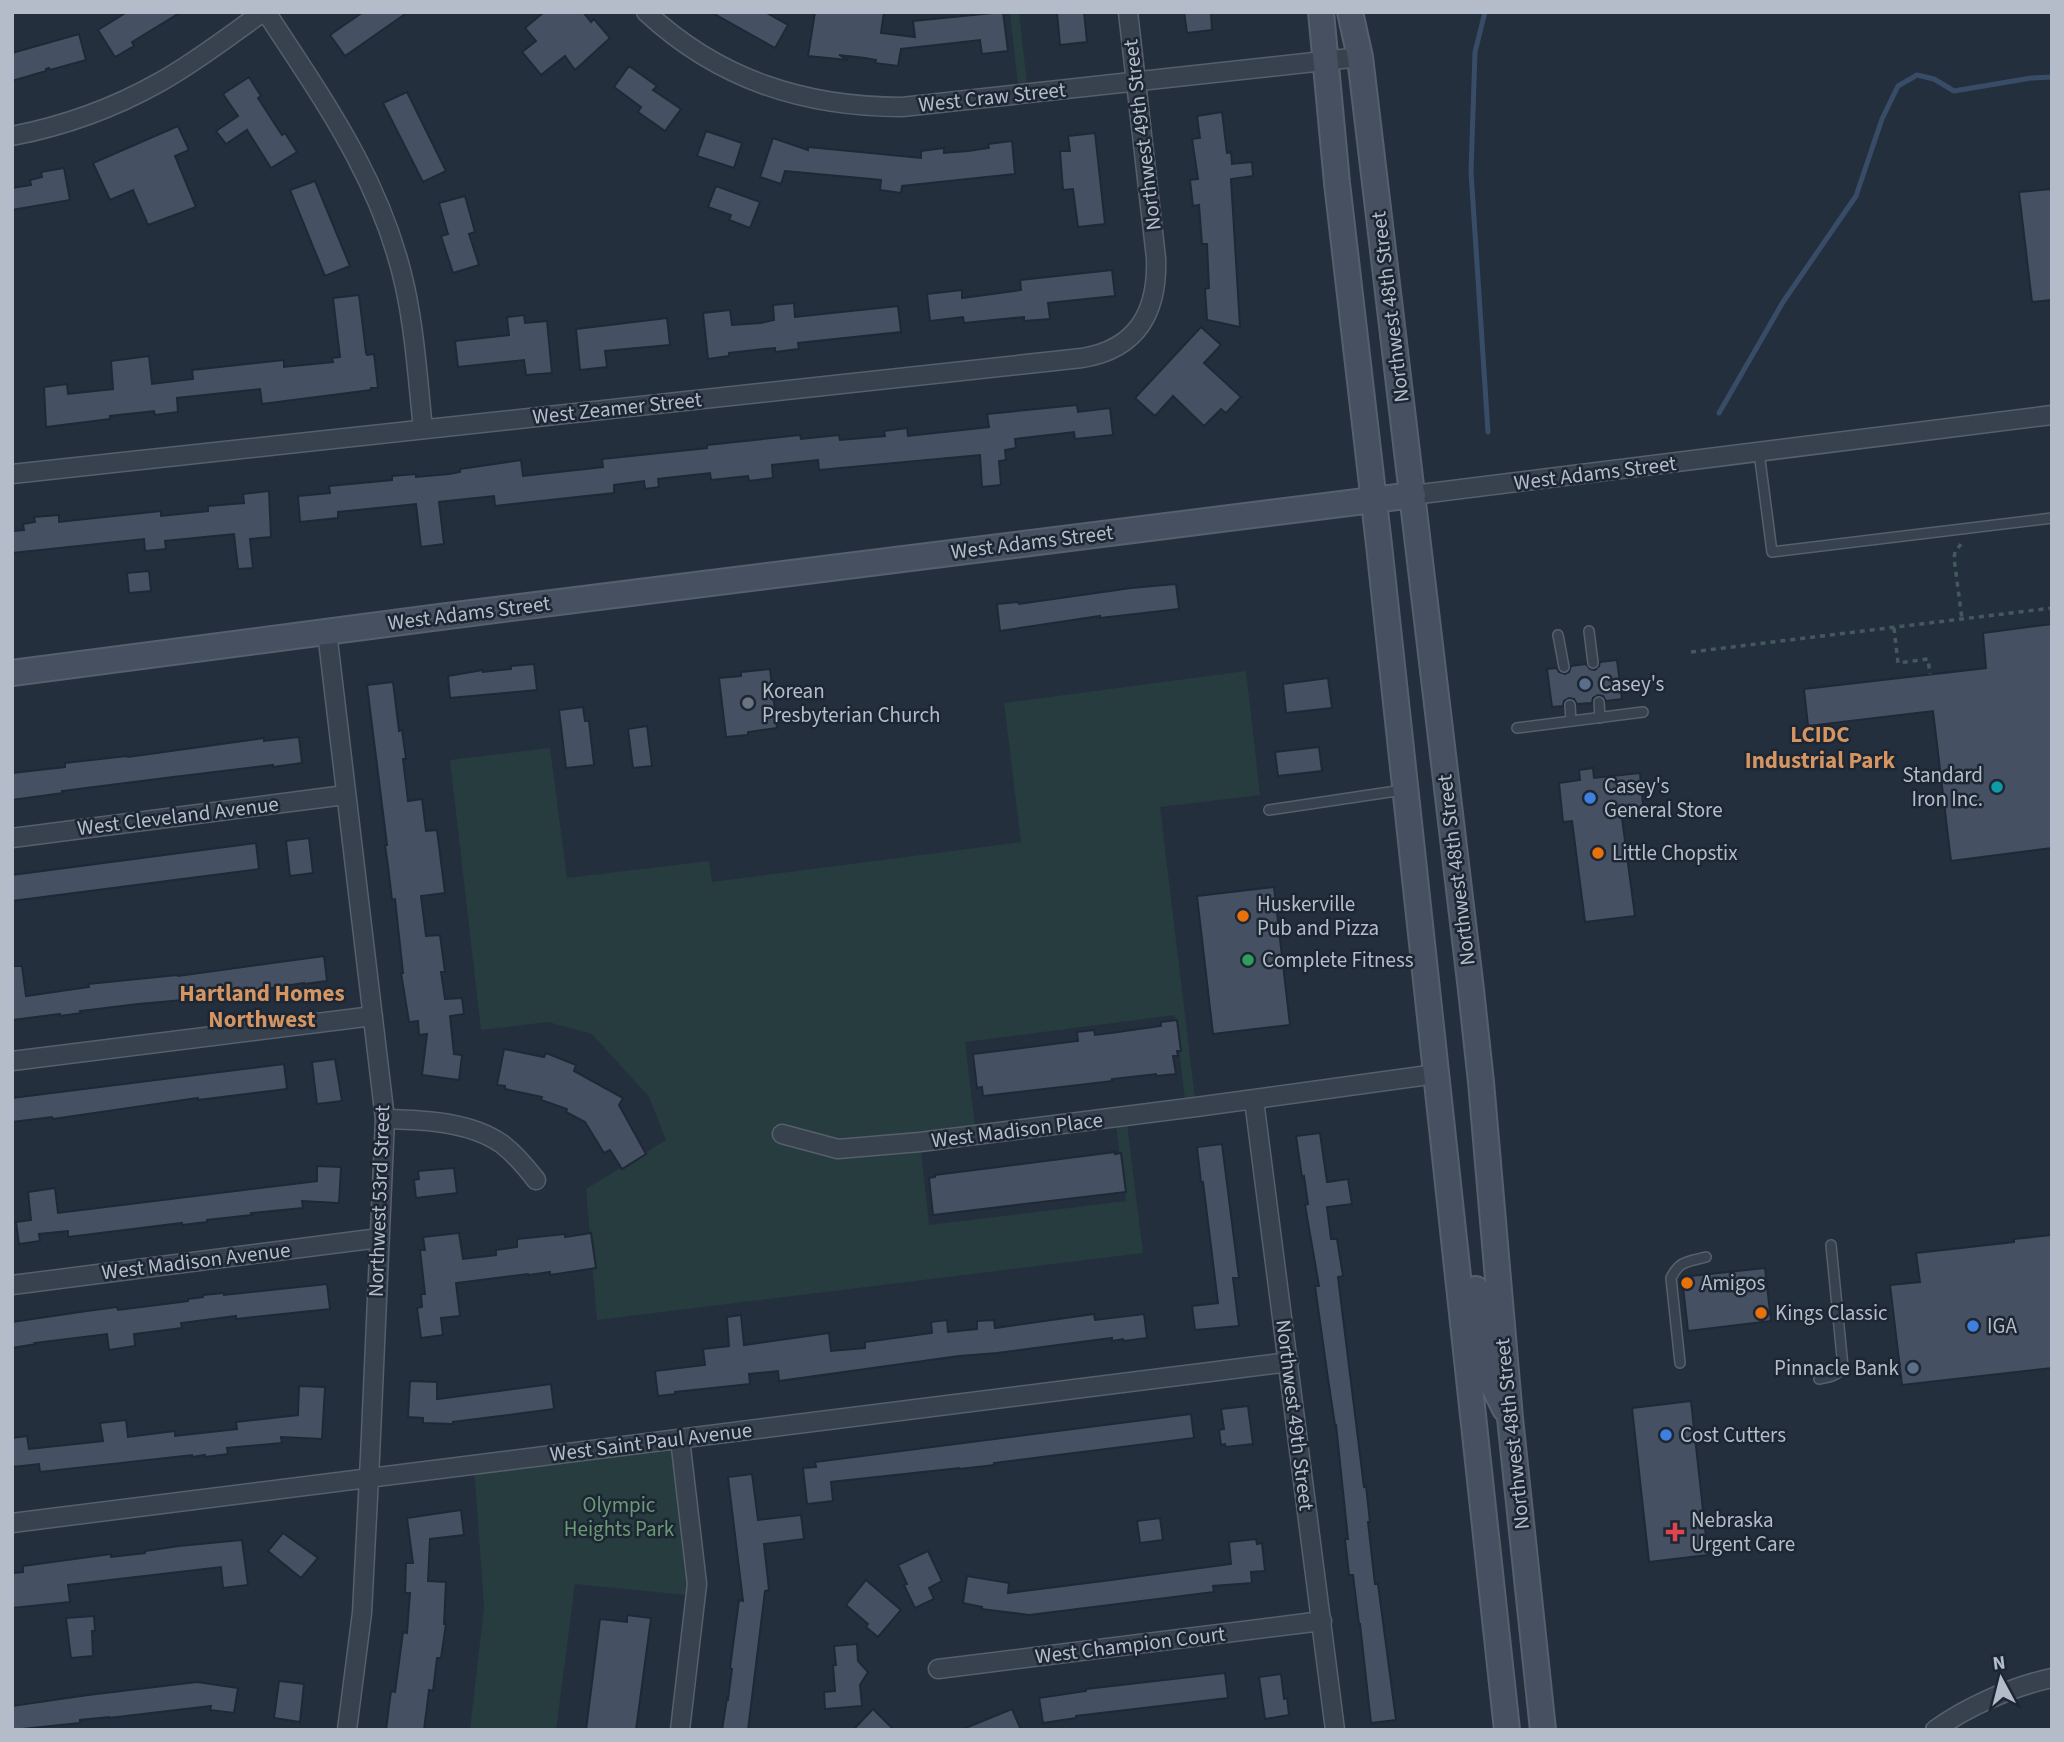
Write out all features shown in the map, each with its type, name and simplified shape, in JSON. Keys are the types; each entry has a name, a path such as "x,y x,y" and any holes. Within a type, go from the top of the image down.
{"main road":[{"name":"Northwest 48th Street","path":"1321,12 1337,183 1374,499 1507,1730"},
{"name":"Northwest 48th Street","path":"1350,12 1360,57 1480,1082 1510,1418 1543,1730"},
{"name":"West Adams Street","path":"12,673 1413,495"},
{"path":"1436,1074 1450,1079 1452,1085 1486,1371 1510,1418"}],"street":[{"path":"12,135 54,127 140,93 265,12 342,129 364,170 385,219 405,286 423,429"},
{"name":"West Craw Street","path":"646,12 685,44 715,63 752,81 826,102 867,107 902,107 1360,57"},
{"name":"Northwest 49th Street","path":"1128,12 1156,258"},
{"name":"West Zeamer Street","path":"12,474 1091,356 1116,347 1144,320 1156,288 1156,258"},
{"name":"West Adams Street","path":"1413,495 2052,415"},
{"name":"Northwest 53rd Street","path":"327,632 385,1119 362,1613 348,1730"},
{"name":"West Cleveland Avenue","path":"12,838 345,795"},
{"path":"12,1061 373,1016"},
{"path":"1254,1100 1436,1074"},
{"name":"Northwest 49th Street","path":"1254,1100 1335,1730"},
{"name":"West Madison Place","path":"782,1134 838,1149 920,1142 1254,1100"},
{"path":"385,1119 420,1120 487,1135 514,1153 536,1180"},
{"name":"West Madison Avenue","path":"12,1285 379,1238"},
{"name":"West Saint Paul Avenue","path":"12,1523 1289,1362"},
{"path":"680,1438 697,1584 680,1730"},
{"name":"West Champion Court","path":"938,1669 1322,1621"},
{"path":"1935,1730 1968,1710 2006,1693 2052,1678"}],"lane":[{"path":"1759,452 1772,552 2052,518"},
{"path":"1589,631 1594,663"},
{"path":"1558,635 1564,667"},
{"path":"1599,702 1600,718"},
{"path":"1570,705 1571,721"},
{"path":"1517,728 1643,712"},
{"path":"1269,810 1405,790"},
{"path":"1819,1379 1839,1373 1843,1367 1830,1245"},
{"path":"1680,1363 1671,1278 1676,1267 1683,1263 1706,1258"}],"path":[{"path":"1962,620 1954,558 1957,547 1966,542"},
{"path":"1691,652 2052,608"},
{"path":"1894,628 1898,663 1928,659 1930,674"}],"green space":[{"path":"1010,12 1019,12 1028,93 1019,94"},
{"path":"1246,671 1260,795 1160,807 1196,1107 1186,1108 1175,1015 965,1042 976,1135 920,1142 929,1225 1126,1201 1115,1117 1126,1116 1143,1253 597,1320 586,1189 666,1140 649,1097 592,1034 548,1022 481,1030 450,760 550,748 567,878 709,861 712,882 1021,842 1004,703"},
{"name":"Olympic Heights Park","path":"680,1439 696,1596 575,1584 556,1730 470,1730 484,1607 474,1464"}],"building":[{"path":"127,12 181,12 132,42 134,46 115,57 98,30"},
{"path":"363,12 408,12 345,56 330,35"},
{"path":"544,12 583,12 591,22 594,19 610,38 575,70 565,56 541,75 522,52 536,41 525,28"},
{"path":"711,12 765,12 788,25 775,48"},
{"path":"815,12 884,12 881,33 915,37 913,21 1003,12 1008,51 982,54 980,40 901,49 898,66 839,55 848,60 808,56"},
{"path":"1057,12 1084,12 1087,42 1060,45"},
{"path":"1184,12 1211,12 1212,30 1187,33"},
{"path":"79,34 86,60 50,70 49,68 12,81 12,53"},
{"path":"629,66 657,86 653,90 681,109 665,131 638,112 641,107 614,87"},
{"path":"249,77 261,96 258,98 282,135 285,133 297,152 271,168 247,130 226,144 216,131 238,116 223,94"},
{"path":"407,92 446,171 423,182 383,103"},
{"path":"1222,112 1227,153 1231,152 1232,164 1252,162 1253,176 1231,179 1240,327 1207,320 1207,244 1202,244 1199,205 1193,206 1190,180 1198,179 1192,139 1200,138 1197,116"},
{"path":"178,126 189,150 175,156 196,207 148,225 133,190 110,200 93,163"},
{"path":"706,131 742,143 734,168 697,156"},
{"path":"1095,133 1105,224 1078,227 1073,189 1063,190 1060,151 1070,151 1068,136"},
{"path":"773,138 808,150 808,147 921,158 921,151 944,148 944,153 968,151 989,148 988,144 1012,141 1015,174 902,186 901,193 880,190 881,180 785,171 781,184 760,177"},
{"path":"64,168 70,200 12,210 12,188 31,185 30,180 42,177 41,172"},
{"path":"315,181 350,266 325,276 290,190"},
{"path":"716,186 760,202 750,228 729,220 731,215 708,207"},
{"path":"2052,189 2052,300 2032,302 2019,192"},
{"path":"465,196 475,232 469,234 479,265 453,273 441,236 448,234 439,203"},
{"path":"1112,270 1115,296 1048,303 1050,319 1024,321 1024,317 964,323 963,317 930,321 927,294 962,290 962,298 1021,290 1020,280"},
{"path":"359,295 366,353 374,354 378,388 262,404 260,389 177,398 178,412 155,415 154,411 110,416 110,419 46,427 44,387 67,384 68,394 113,389 111,361 149,356 152,384 193,379 192,370 284,360 284,367 333,362 332,358 340,357 333,298"},
{"path":"794,303 795,317 898,306 901,332 798,343 799,349 775,352 775,348 764,349 729,353 729,356 708,359 703,313 730,310 732,325 761,323 774,320 773,305"},
{"path":"524,315 525,323 547,321 552,373 526,375 524,360 458,367 455,341 509,335 507,317"},
{"path":"667,318 670,345 605,351 607,367 580,370 576,329"},
{"path":"1201,327 1221,345 1204,363 1241,397 1226,413 1221,409 1204,426 1173,396 1155,416 1135,398"},
{"path":"1077,405 1078,412 1110,408 1113,435 1075,439 1074,432 1015,439 1016,448 1005,450 1006,460 999,461 1001,485 982,487 980,455 819,470 818,460 772,465 773,478 749,481 748,476 711,480 710,473 658,479 659,487 645,489 644,481 614,485 614,493 495,506 494,496 439,502 444,544 421,547 416,504 338,512 338,518 300,522 298,496 330,493 329,486 392,480 392,476 449,474 460,472 460,469 521,460 523,476 603,467 602,459 800,435 801,439 839,435 840,440 885,436 884,431 907,428 908,436 989,427 987,414"},
{"path":"269,491 271,537 250,539 253,568 238,569 234,534 165,541 166,549 145,551 144,539 12,553 12,531 24,530 23,524 35,522 34,517 59,515 59,522 161,511 161,516 208,511 208,506 244,503 243,494"},
{"path":"149,571 151,591 129,593 127,573"},
{"path":"1176,584 1179,609 1100,616 1000,631 997,604 1019,604"},
{"name":"Standard Iron Inc.","path":"2052,624 2052,848 1951,861 1933,711 1808,726 1804,689 1986,668 1983,633"},
{"name":"Casey's","path":"1617,660 1622,699 1606,701 1603,696 1598,695 1593,698 1592,703 1577,704 1574,699 1569,698 1564,701 1563,706 1552,707 1547,669 1557,668 1565,674 1571,666 1586,664 1595,670 1600,662"},
{"path":"534,664 537,690 450,698 448,676"},
{"name":"Korean Presbyterian Church","path":"770,669 777,728 726,737 719,678"},
{"path":"1328,678 1332,708 1286,713 1283,684"},
{"path":"393,682 399,731 402,730 406,759 403,759 408,801 422,799 426,831 437,830 445,893 421,896 426,936 440,935 445,972 441,972 445,999 462,998 464,1014 450,1016 454,1054 462,1055 459,1080 422,1075 427,1034 419,1035 418,1021 409,1022 367,685"},
{"path":"583,707 585,721 589,721 594,765 566,768 559,710"},
{"path":"647,726 652,766 633,768 628,729"},
{"path":"299,737 302,763 62,791 63,793 12,800 12,773 65,767 65,763 264,738 264,741"},
{"path":"1319,747 1322,771 1278,776 1275,752"},
{"path":"1593,768 1594,778 1640,773 1644,815 1622,818 1635,916 1585,922 1572,821 1563,822 1559,783 1580,780 1579,770"},
{"path":"309,838 313,873 290,876 286,841"},
{"path":"256,843 259,869 12,901 12,875"},
{"path":"1274,887 1290,1025 1213,1034 1197,896"},
{"path":"324,956 327,981 12,1020 12,966 22,966 26,996 89,987 88,984 178,976"},
{"path":"1177,1020 1181,1051 1177,1051 1178,1056 1173,1056 1176,1074 1112,1079 1113,1081 983,1096 982,1087 977,1088 973,1054 1078,1041 1077,1032 1094,1030 1095,1035 1161,1026 1161,1022"},
{"path":"504,1049 544,1057 546,1053 576,1065 574,1071 623,1098 619,1105 646,1154 622,1169 610,1150 604,1153 585,1122 566,1112 567,1109 541,1100 542,1097 497,1085"},
{"path":"335,1059 342,1101 317,1104 312,1062"},
{"path":"284,1064 287,1089 12,1122 12,1098"},
{"path":"1320,1133 1327,1182 1348,1179 1352,1204 1327,1207 1331,1239 1337,1239 1343,1276 1338,1277 1364,1487 1366,1486 1375,1584 1378,1584 1396,1720 1371,1723 1353,1575 1349,1575 1345,1539 1348,1539 1336,1425 1315,1286 1319,1286 1296,1136"},
{"path":"1222,1144 1239,1278 1233,1278 1239,1326 1195,1330 1192,1306 1218,1303 1197,1147"},
{"path":"1121,1153 1126,1192 933,1215 929,1178 935,1175"},
{"path":"317,1166 341,1167 339,1203 302,1201 303,1208 251,1213 252,1215 207,1222 68,1237 68,1231 39,1234 40,1241 19,1244 16,1222 31,1220 28,1192 55,1188 58,1213 317,1181"},
{"path":"454,1168 457,1193 416,1198 414,1180 419,1179 418,1171"},
{"path":"459,1233 463,1259 496,1255 496,1250 517,1247 517,1239 591,1233 596,1268 456,1283 460,1316 441,1318 443,1335 421,1338 417,1308 422,1307 421,1294 425,1294 420,1250 425,1250 423,1237"},
{"name":"IGA","path":"2052,1235 2052,1368 1902,1385 1890,1285 1920,1282 1916,1253"},
{"path":"1765,1268 1771,1321 1688,1331 1682,1277"},
{"path":"327,1284 330,1309 181,1323 182,1328 134,1334 135,1346 109,1350 107,1334 12,1348 12,1322 117,1307 118,1310 188,1301 203,1295"},
{"path":"1094,1314 1095,1320 1144,1314 1147,1338 1112,1341 1112,1338 779,1381 778,1371 749,1374 750,1384 658,1396 655,1371 705,1365 703,1349 729,1346 727,1317 741,1315 744,1345 829,1333 831,1351 865,1348 865,1342 932,1333 931,1322 947,1320 948,1332 977,1329 977,1321 994,1320 995,1328"},
{"path":"410,1381 437,1382 437,1399 551,1384 554,1409 453,1424 423,1423 423,1418 408,1417"},
{"path":"299,1386 325,1387 322,1439 281,1437 282,1443 227,1448 228,1454 205,1457 192,1455 40,1472 39,1464 12,1467 12,1438 27,1436 29,1449 103,1441 100,1423 126,1420 128,1437 175,1431 175,1436 237,1429 236,1422 298,1415"},
{"path":"1691,1401 1708,1555 1649,1562 1632,1408"},
{"path":"1248,1406 1253,1444 1226,1447 1225,1444 1221,1445 1219,1430 1224,1429 1221,1409"},
{"path":"1191,1414 1194,1438 994,1463 995,1465 831,1482 833,1501 807,1504 803,1468 816,1467 815,1462"},
{"path":"752,1474 758,1520 801,1515 804,1539 764,1544 769,1590 765,1591 748,1730 722,1730 739,1600 743,1601 728,1477"},
{"path":"461,1510 464,1535 430,1539 428,1581 446,1582 446,1624 441,1658 437,1658 433,1691 429,1690 424,1730 386,1730 391,1691 395,1692 403,1632 407,1633 410,1593 405,1593 406,1563 413,1563 407,1518"},
{"path":"1160,1518 1163,1540 1140,1543 1137,1521"},
{"path":"283,1533 318,1558 301,1578 268,1551"},
{"path":"1256,1539 1257,1544 1262,1543 1265,1571 1251,1572 1252,1583 1213,1586 1214,1592 1029,1615 981,1609 982,1607 963,1603 967,1576 1009,1583 1008,1593 1111,1580 1231,1564 1229,1542"},
{"path":"242,1540 248,1585 223,1588 221,1567 68,1585 70,1602 12,1608 12,1573 23,1572 23,1566"},
{"path":"928,1551 942,1581 929,1588 934,1599 915,1608 898,1565"},
{"path":"866,1580 901,1610 878,1637 866,1627 868,1624 846,1605"},
{"path":"627,1615 651,1618 636,1730 586,1730 600,1619 627,1622"},
{"path":"94,1616 93,1656 71,1658 66,1618"},
{"path":"857,1644 858,1661 868,1672 860,1685 862,1706 825,1709 824,1692 835,1691 834,1646"},
{"path":"1225,1673 1228,1698 1076,1716 1043,1723 1039,1698 1086,1689"},
{"path":"1281,1674 1289,1715 1265,1719 1259,1677"},
{"path":"279,1681 304,1684 300,1722 274,1718"},
{"path":"197,1682 238,1688 234,1713 210,1710 211,1706 12,1730 12,1706"},
{"path":"873,1709 894,1730 853,1730"},
{"path":"1012,1709 1021,1730 963,1730 963,1729"}],"waterway":[{"path":"1485,12 1475,52 1471,172 1488,432"},
{"path":"1719,413 1783,302 1856,196 1882,119 1898,86 1917,75 1934,79 1954,91 2052,77"}],"place":[{"name":"Casey's","path":"1585,684"},
{"name":"Korean Presbyterian Church","path":"748,703"},
{"name":"Standard Iron Inc.","path":"1997,787"},
{"name":"Casey's General Store","path":"1590,798"},
{"name":"Little Chopstix","path":"1598,853"},
{"name":"Huskerville Pub and Pizza","path":"1243,916"},
{"name":"Complete Fitness","path":"1248,960"},
{"name":"Amigos","path":"1687,1283"},
{"name":"Kings Classic","path":"1761,1313"},
{"name":"IGA","path":"1973,1326"},
{"name":"Pinnacle Bank","path":"1913,1368"},
{"name":"Cost Cutters","path":"1666,1435"},
{"name":"Nebraska Urgent Care","path":"1675,1532"}],"district":[{"name":"LCIDC Industrial Park","path":"1820,747"},
{"name":"Hartland Homes Northwest","path":"262,1006"}]}
